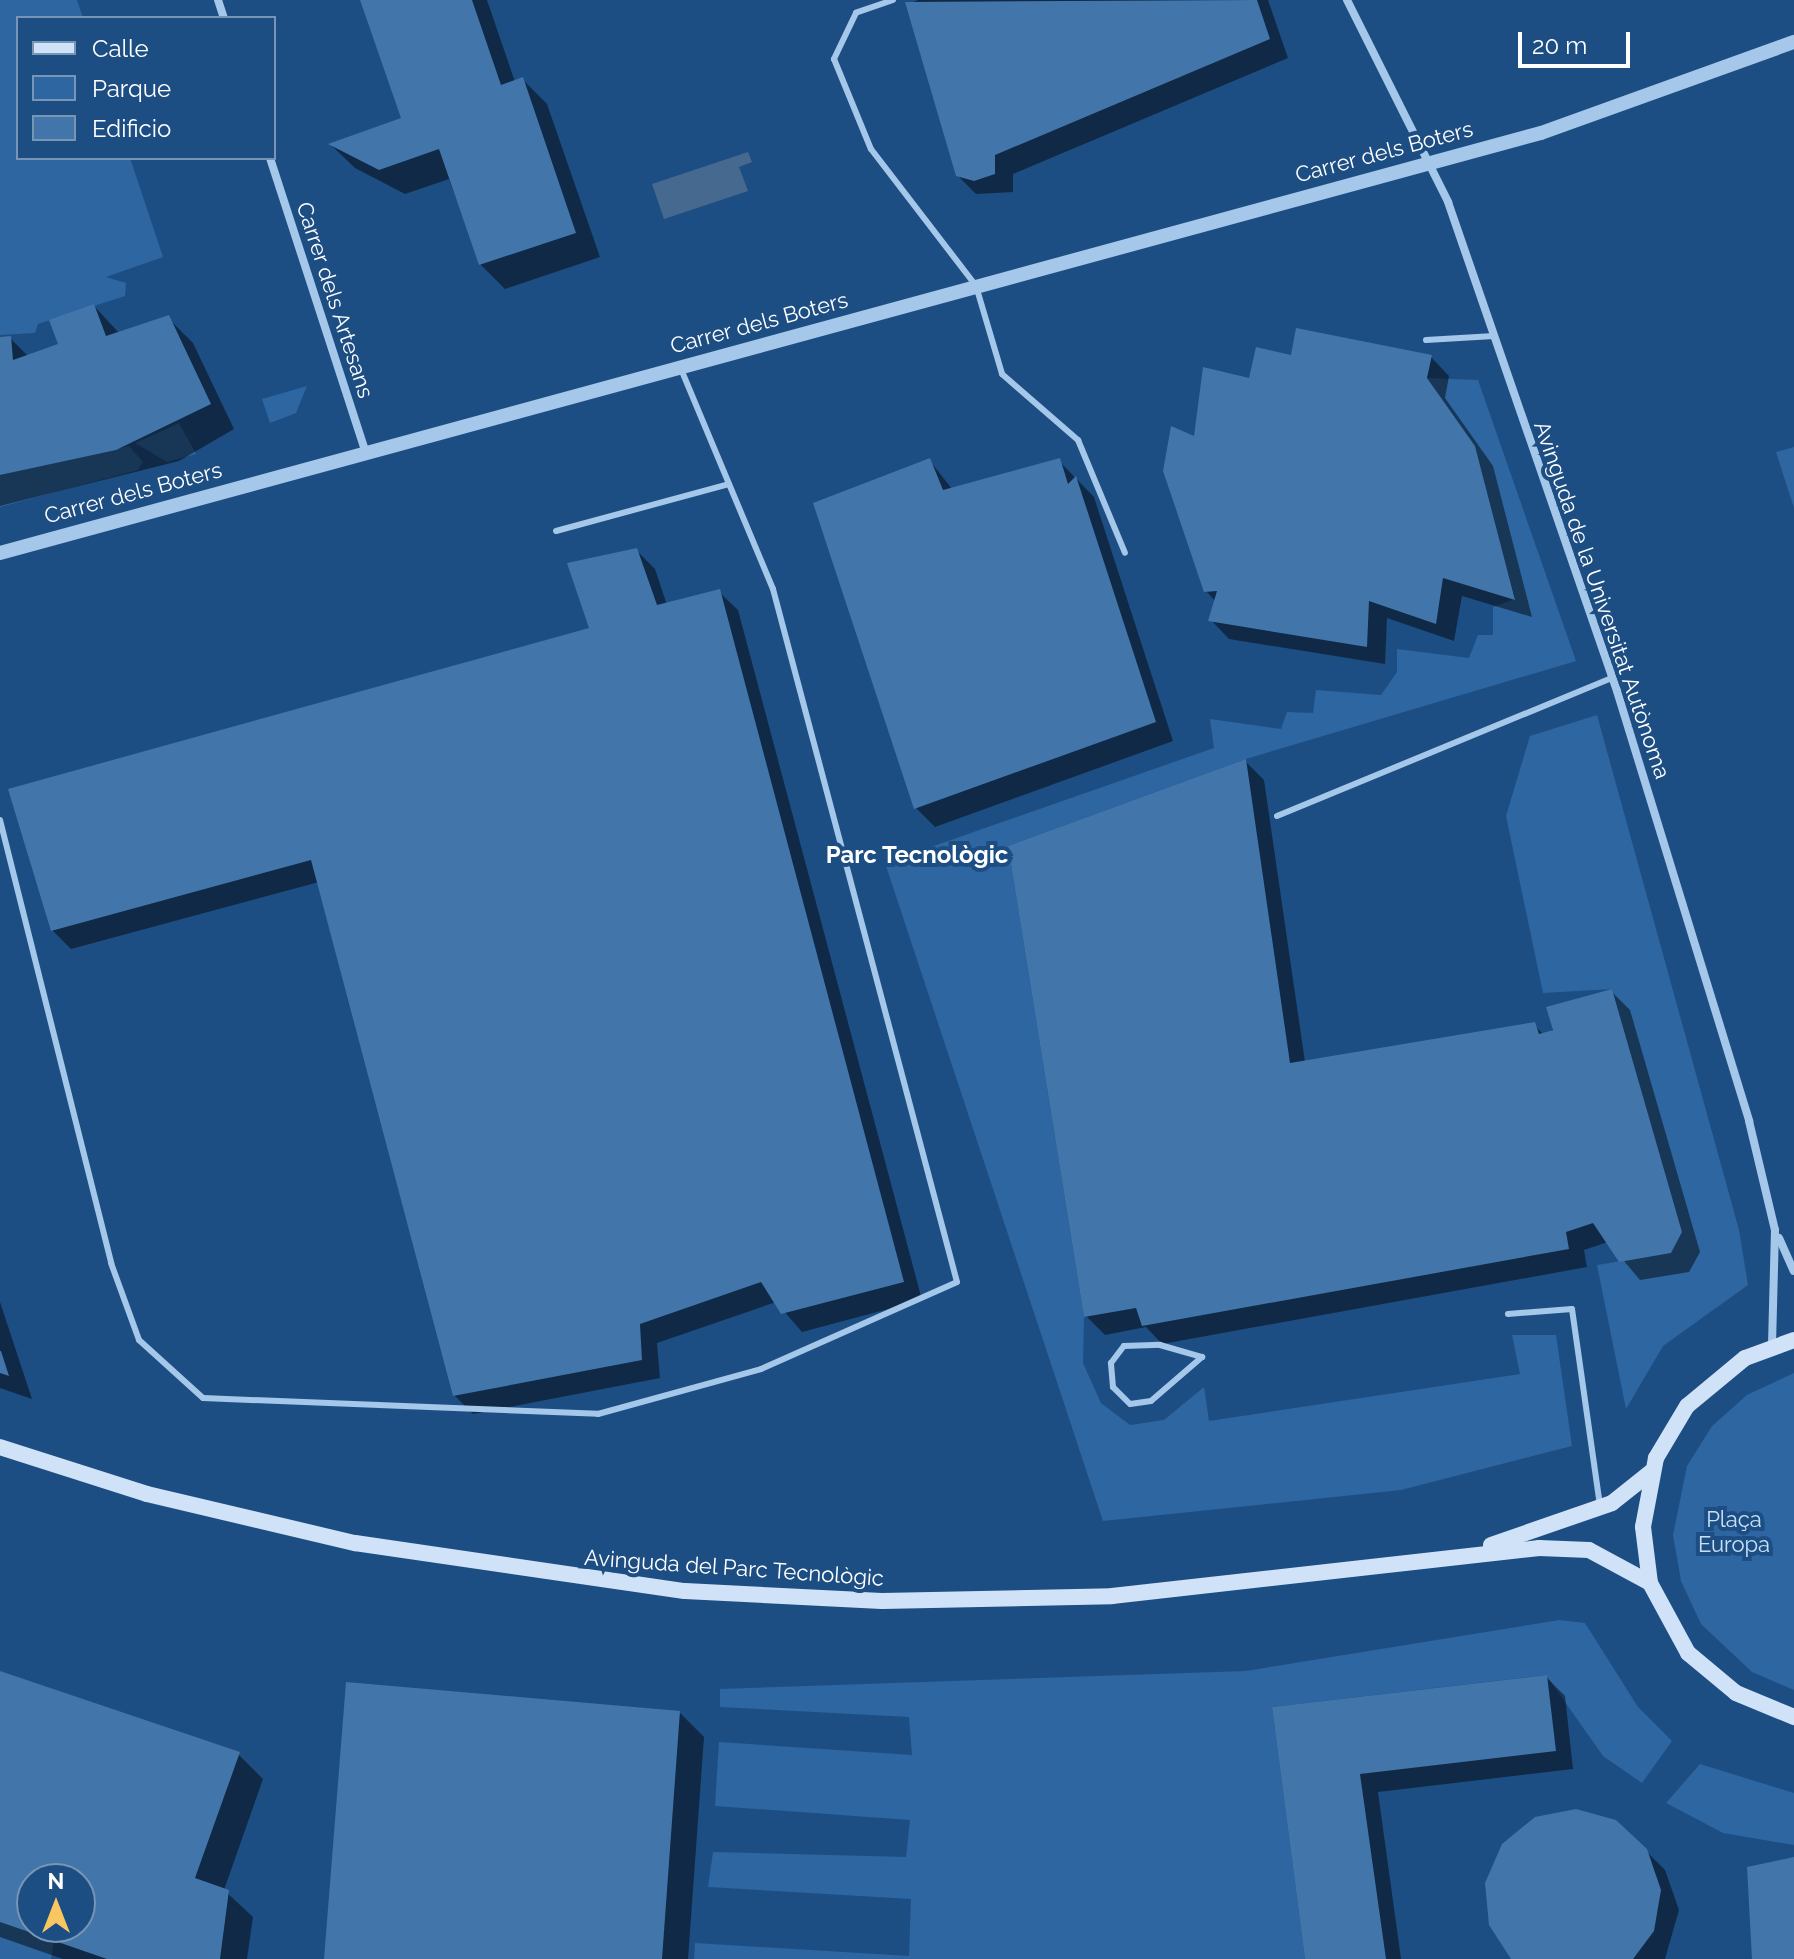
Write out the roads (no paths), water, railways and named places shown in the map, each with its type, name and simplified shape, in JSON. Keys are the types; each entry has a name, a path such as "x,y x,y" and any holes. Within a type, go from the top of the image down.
{"main road":[{"path":"1794,1340 1772,1346 1697,1395 1651,1472 1643,1527 1650,1583 1669,1627 1698,1664 1743,1698 1794,1717"},
{"name":"Avinguda del Parc Tecnològic","path":"0,1447 147,1494 355,1543 699,1592 882,1601 1112,1596 1320,1577 1478,1550 1601,1508 1651,1472"},
{"name":"Avinguda del Parc Tecnològic","path":"1478,1550 1589,1550 1650,1583"}],"street":[{"name":"Avinguda de la Universitat Autònoma","path":"1347,0 1428,163 1494,336 1612,678 1749,1121 1775,1230 1779,1306 1772,1346"},
{"name":"Carrer dels Boters","path":"0,553 1529,136 1700,81 1794,42"},
{"name":"Carrer dels Artesans","path":"271,160 366,453"},
{"name":"Avinguda de la Universitat Autònoma","path":"1775,1230 1794,1271"}],"lane":[{"path":"893,0 856,13 834,59 871,149 976,286 1002,374 1078,440 1125,553"},
{"path":"1426,340 1494,336"},
{"path":"0,820 111,1263 139,1340 203,1398 598,1414 761,1369 957,1282 773,589 680,367"},
{"path":"556,531 729,484"},
{"path":"1277,816 1612,678"},
{"path":"1508,1314 1572,1309 1601,1508"},
{"path":"1160,1345 1202,1357 1151,1401 1130,1404 1113,1387 1111,1363 1124,1346 1160,1345"}],"district":[{"name":"Parc Tecnològic","path":"917,855"}],"park label":[{"name":"Plaça Europa","path":"1734,1532"}]}
